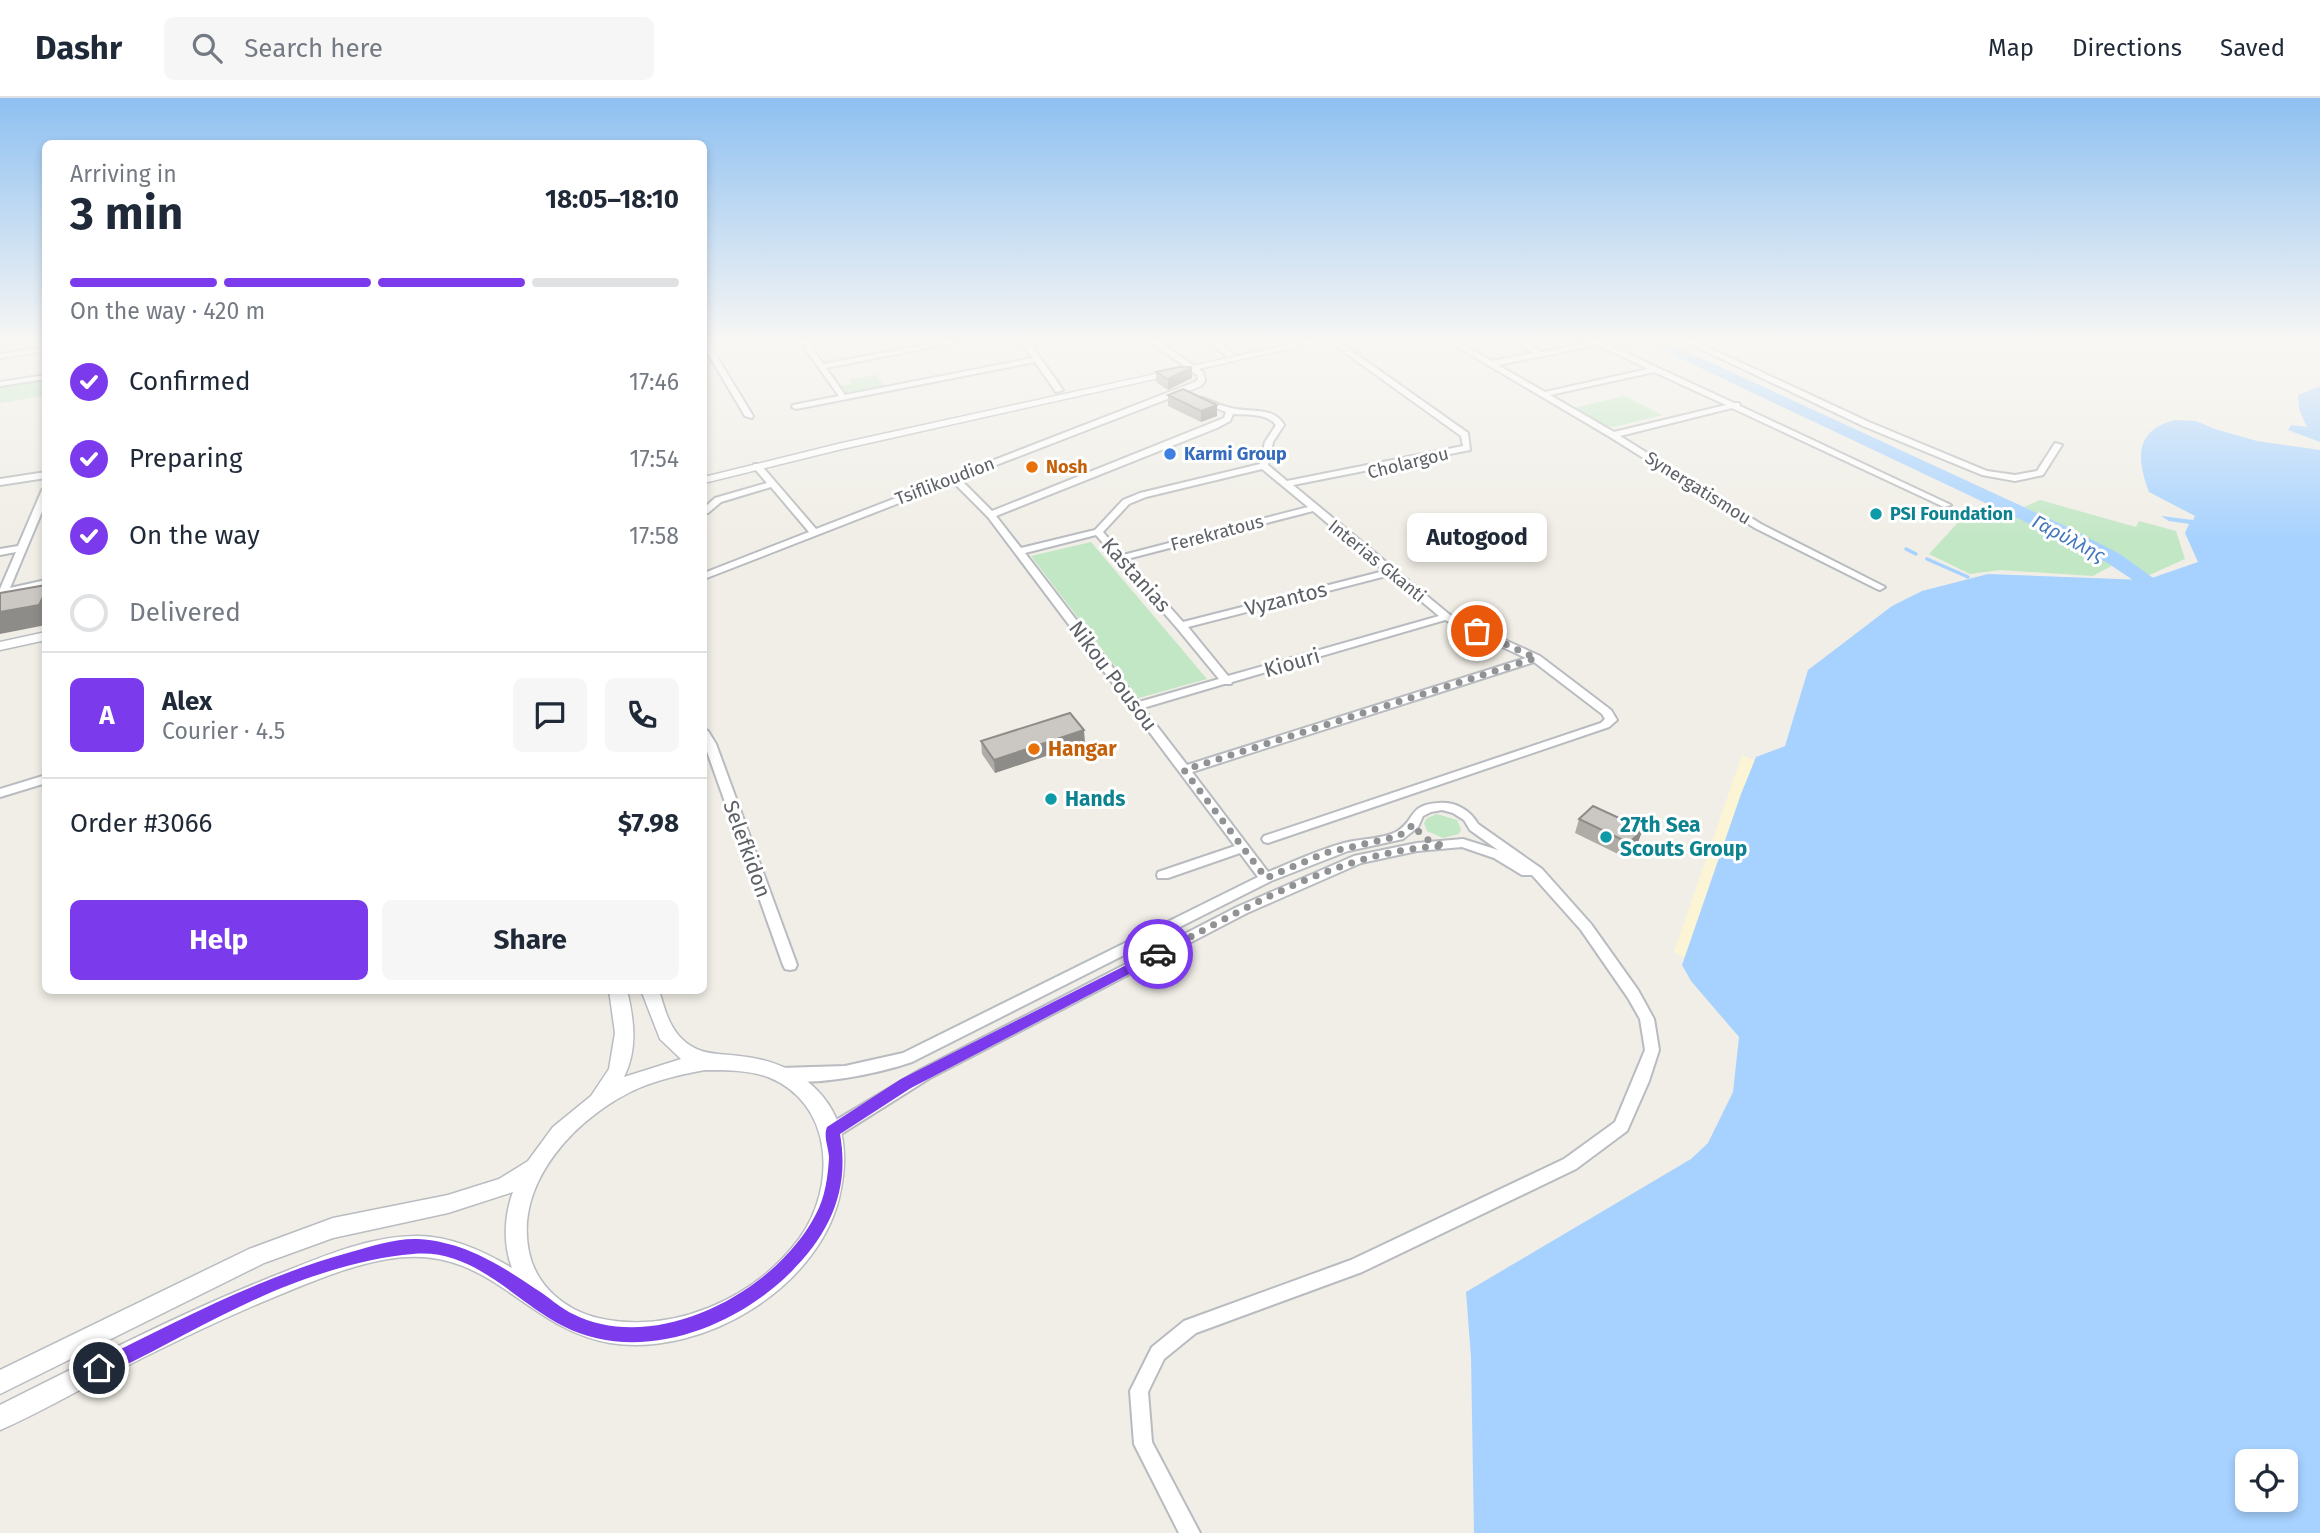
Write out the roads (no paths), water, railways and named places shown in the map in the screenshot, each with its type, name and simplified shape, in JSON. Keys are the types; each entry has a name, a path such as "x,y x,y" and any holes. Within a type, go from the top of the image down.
{"main road":[{"path":"707,470 989,406"},
{"path":"707,479 1016,406"},
{"path":"0,646 42,637"},
{"path":"541,1299 529,1284 517,1247 519,1207 536,1167 554,1140 608,1088 621,1067 625,1050 626,1020 619,994"},
{"path":"651,994 663,1030 670,1040 684,1054 705,1062"},
{"path":"0,1418 234,1301 321,1268 373,1253 416,1246 452,1251 485,1263 568,1320 600,1331 634,1334 671,1330 705,1320 738,1305 767,1285 807,1245 825,1214 834,1181 836,1155 832,1131 823,1111 811,1096 780,1074 757,1066 732,1062 705,1062 661,1070 618,1089 578,1116"},
{"path":"0,1382 257,1255 333,1228 447,1203 505,1186 536,1167"}],"street":[{"path":"743,406 749,416"},
{"path":"796,407 801,406"},
{"name":"Tsiflikoudion","path":"707,575 1144,406"},
{"path":"1098,532 1126,502 1143,495 1264,466 1269,442 1280,425 1277,419 1269,415 1230,411 1218,406"},
{"name":"Cholargou","path":"1289,487 1435,459 1467,448 1465,435 1424,406"},
{"name":"Synergatismou","path":"1561,406 1758,526 1880,587"},
{"path":"1613,435 1731,406"},
{"path":"1737,406 1947,505"},
{"path":"1827,406 1992,475 2015,478 2040,473 2058,444"},
{"path":"991,515 1214,426 1227,419 1230,411"},
{"path":"757,466 814,532"},
{"name":"Interias Gkanti","path":"1264,466 1446,617 1515,646 1536,658 1607,712 1611,720"},
{"path":"0,482 42,476"},
{"name":"Nikou Pousou","path":"954,478 991,515 1266,878"},
{"path":"707,510 718,500 773,484"},
{"path":"1,595 42,500"},
{"name":"Ferekratous","path":"1121,558 1313,508"},
{"name":"Kastanias","path":"1018,552 1098,532 1227,682"},
{"path":"0,552 23,548"},
{"name":"Vyzantos","path":"1181,626 1391,572"},
{"path":"1,595 42,584"},
{"name":"Kiouri","path":"1137,706 1446,617"},
{"path":"1184,770 1536,658"},
{"path":"1268,839 1605,725 1611,720"},
{"name":"Selefkidon","path":"707,738 790,965"},
{"path":"0,793 42,780"},
{"path":"780,1074 824,1076 872,1069 907,1058 1266,878 1335,850 1399,836 1414,824 1418,814 1428,808 1442,806 1457,810 1468,817 1474,827 1522,860 1548,884 1586,927 1647,1019 1652,1050 1620,1126 1570,1164 1356,1266 1190,1327 1158,1353 1139,1391 1143,1444 1190,1533"},
{"path":"1414,824 1419,834 1430,842 1445,846"},
{"path":"832,1131 906,1083 1242,910 1358,859 1417,847 1463,843 1471,837 1474,827"},
{"path":"1463,843 1497,855 1548,884"},
{"path":"1164,875 1241,848"}],"water":[{"path":"2299,406 2320,406 2320,442 2288,430 2291,425 2307,427"},
{"path":"2175,420 2196,421 2257,441 2320,450 2320,1533 1474,1533 1471,1357 1466,1292 1691,1159 1708,1143 1733,1092 1739,1037 1691,981 1682,965 1756,757 1785,746 1808,670 1892,606 1922,591 1988,574 2146,580 2198,562 2185,533 2189,524 2169,521 2161,516 2193,520 2195,516 2149,492 2141,457 2142,447 2152,431"}],"waterway":[{"name":"Γαρύλλης","path":"1791,406 2058,530 2113,558 2146,580"},
{"path":"1906,549 1916,554"},
{"path":"1927,559 1968,577"}],"place":[{"name":"Karmi Group","path":"1170,454"},
{"name":"Nosh","path":"1032,467"},
{"name":"PSI Foundation","path":"1876,514"},
{"name":"Autogood","path":"1477,631"},
{"name":"Hangar","path":"1034,749"},
{"name":"Hands","path":"1051,799"},
{"name":"27th Sea Scouts Group","path":"1606,837"}]}
